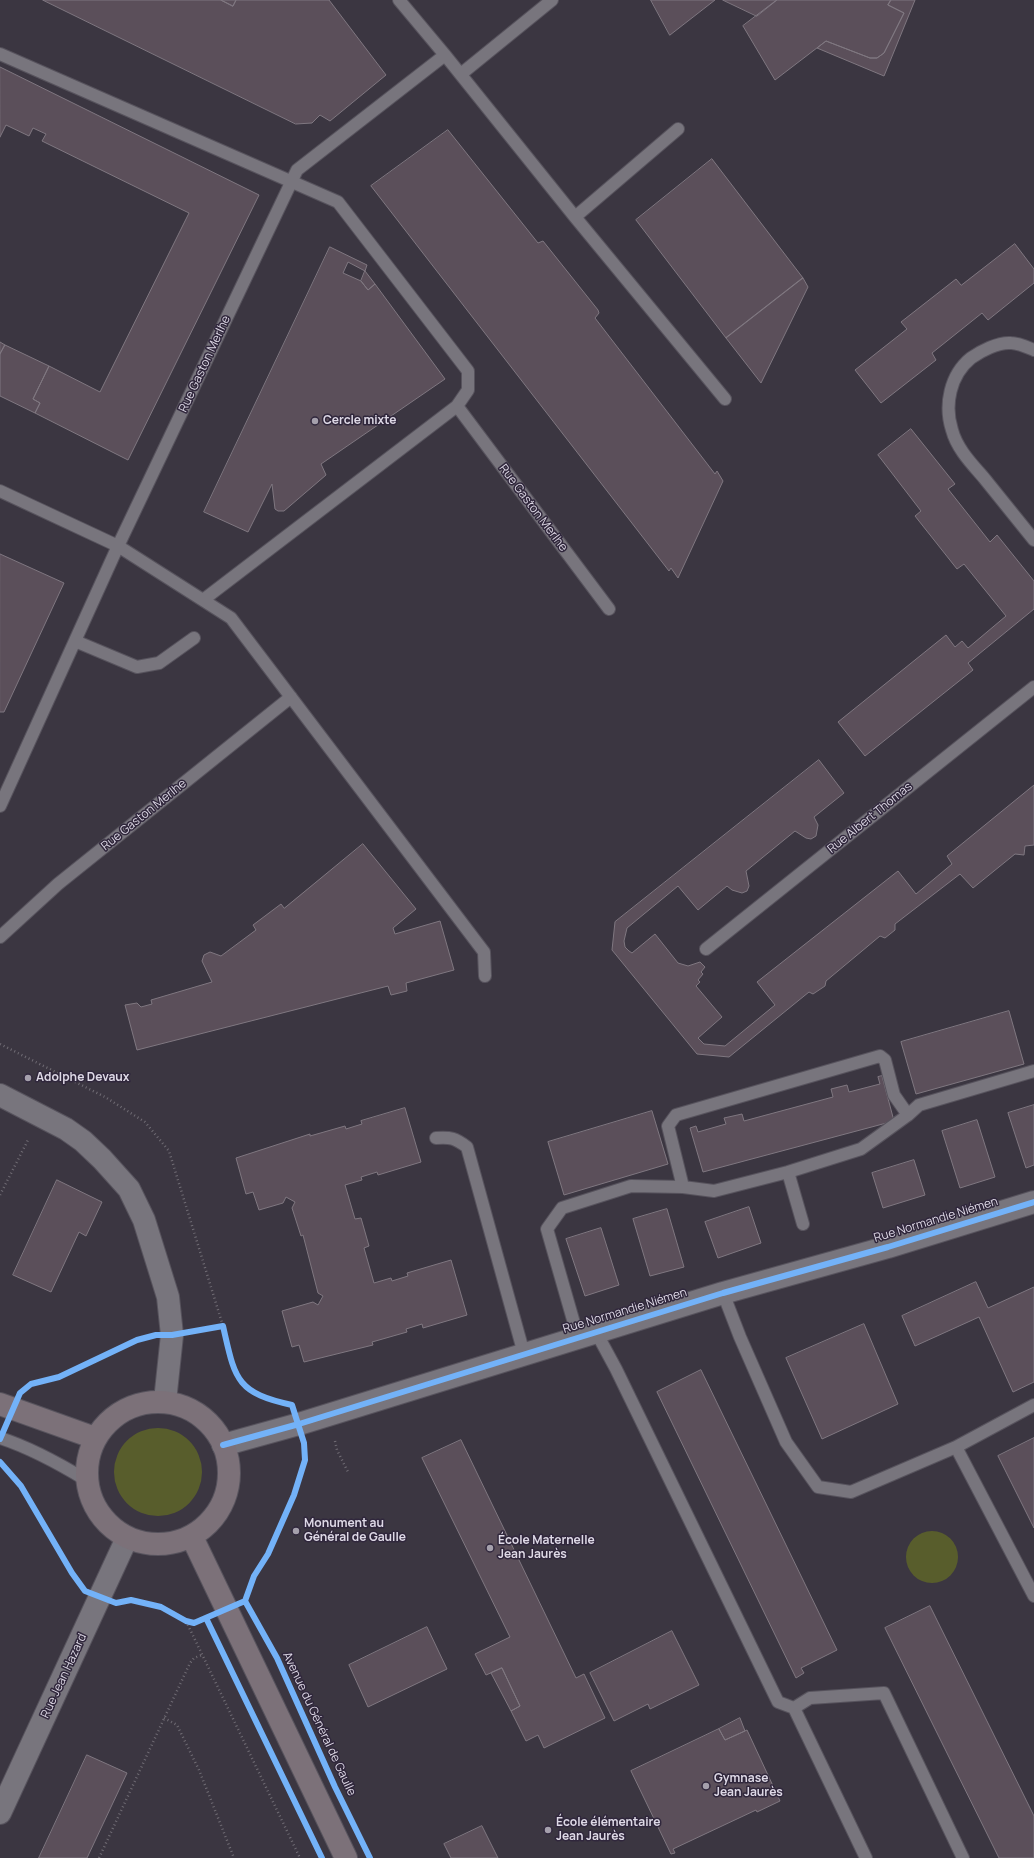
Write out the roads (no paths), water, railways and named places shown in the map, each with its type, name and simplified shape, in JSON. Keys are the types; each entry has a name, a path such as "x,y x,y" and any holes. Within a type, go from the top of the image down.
{"main road":[{"path":"165,1401 185,1408 202,1417 214,1430 223,1445 227,1456 228,1468 226,1491 220,1507 210,1521 192,1537 163,1544 144,1543 127,1538 107,1524 93,1504 86,1480 87,1458 95,1438 116,1414 145,1402 165,1401"},
{"path":"0,1404 95,1438"},
{"path":"192,1537 346,1858"}],"street":[{"path":"0,1095 66,1129 102,1158 129,1190 144,1220 168,1297 172,1335 165,1401"},
{"name":"Rue Normandie Niémen","path":"223,1445 299,1424 723,1293 888,1247 1034,1202"},
{"name":"Rue Jean Hazard","path":"0,1813 127,1538"}],"lane":[{"path":"399,0 446,55 575,217 725,399"},
{"path":"461,74 552,0"},
{"path":"0,54 338,202 468,371 468,390 457,406 203,600"},
{"name":"Rue Gaston Merlhe","path":"0,806 118,546 297,170 446,55"},
{"path":"575,217 678,129"},
{"path":"1034,350 1010,343 995,346 978,353 965,364 955,377 950,393 949,414 952,431 960,449 1034,540"},
{"name":"Rue Gaston Merlhe","path":"457,406 610,609"},
{"path":"0,491 118,546 231,618 484,952 485,976"},
{"path":"75,641 137,667 159,663 194,638"},
{"name":"Rue Albert Thomas","path":"706,950 1034,687"},
{"name":"Rue Gaston Merlhe","path":"0,937 58,884 291,696"},
{"path":"683,1187 668,1126 676,1115 880,1056 885,1060 894,1095 908,1115"},
{"path":"866,1858 794,1708 778,1702 619,1376 587,1334 547,1229 562,1208 631,1186 683,1187 714,1191 788,1172 861,1149 908,1115 919,1105 1034,1071"},
{"path":"436,1138 447,1137 456,1139 467,1147 524,1354"},
{"path":"788,1172 803,1224"},
{"path":"723,1293 740,1338 786,1442 818,1487 852,1492 956,1447 1034,1405"},
{"path":"0,1438 16,1443 54,1460 86,1480"},
{"path":"956,1447 1034,1596"},
{"path":"794,1708 810,1698 884,1693 962,1858"}],"place":[{"name":"Cercle mixte","path":"315,421"},
{"name":"Adolphe Devaux","path":"28,1078"},
{"name":"Monument au Général de Gaulle","path":"296,1531"},
{"name":"École Maternelle Jean Jaurès","path":"490,1548"},
{"name":"Gymnase Jean Jaurès","path":"706,1786"},
{"name":"École élémentaire Jean Jaurès","path":"548,1830"}]}
